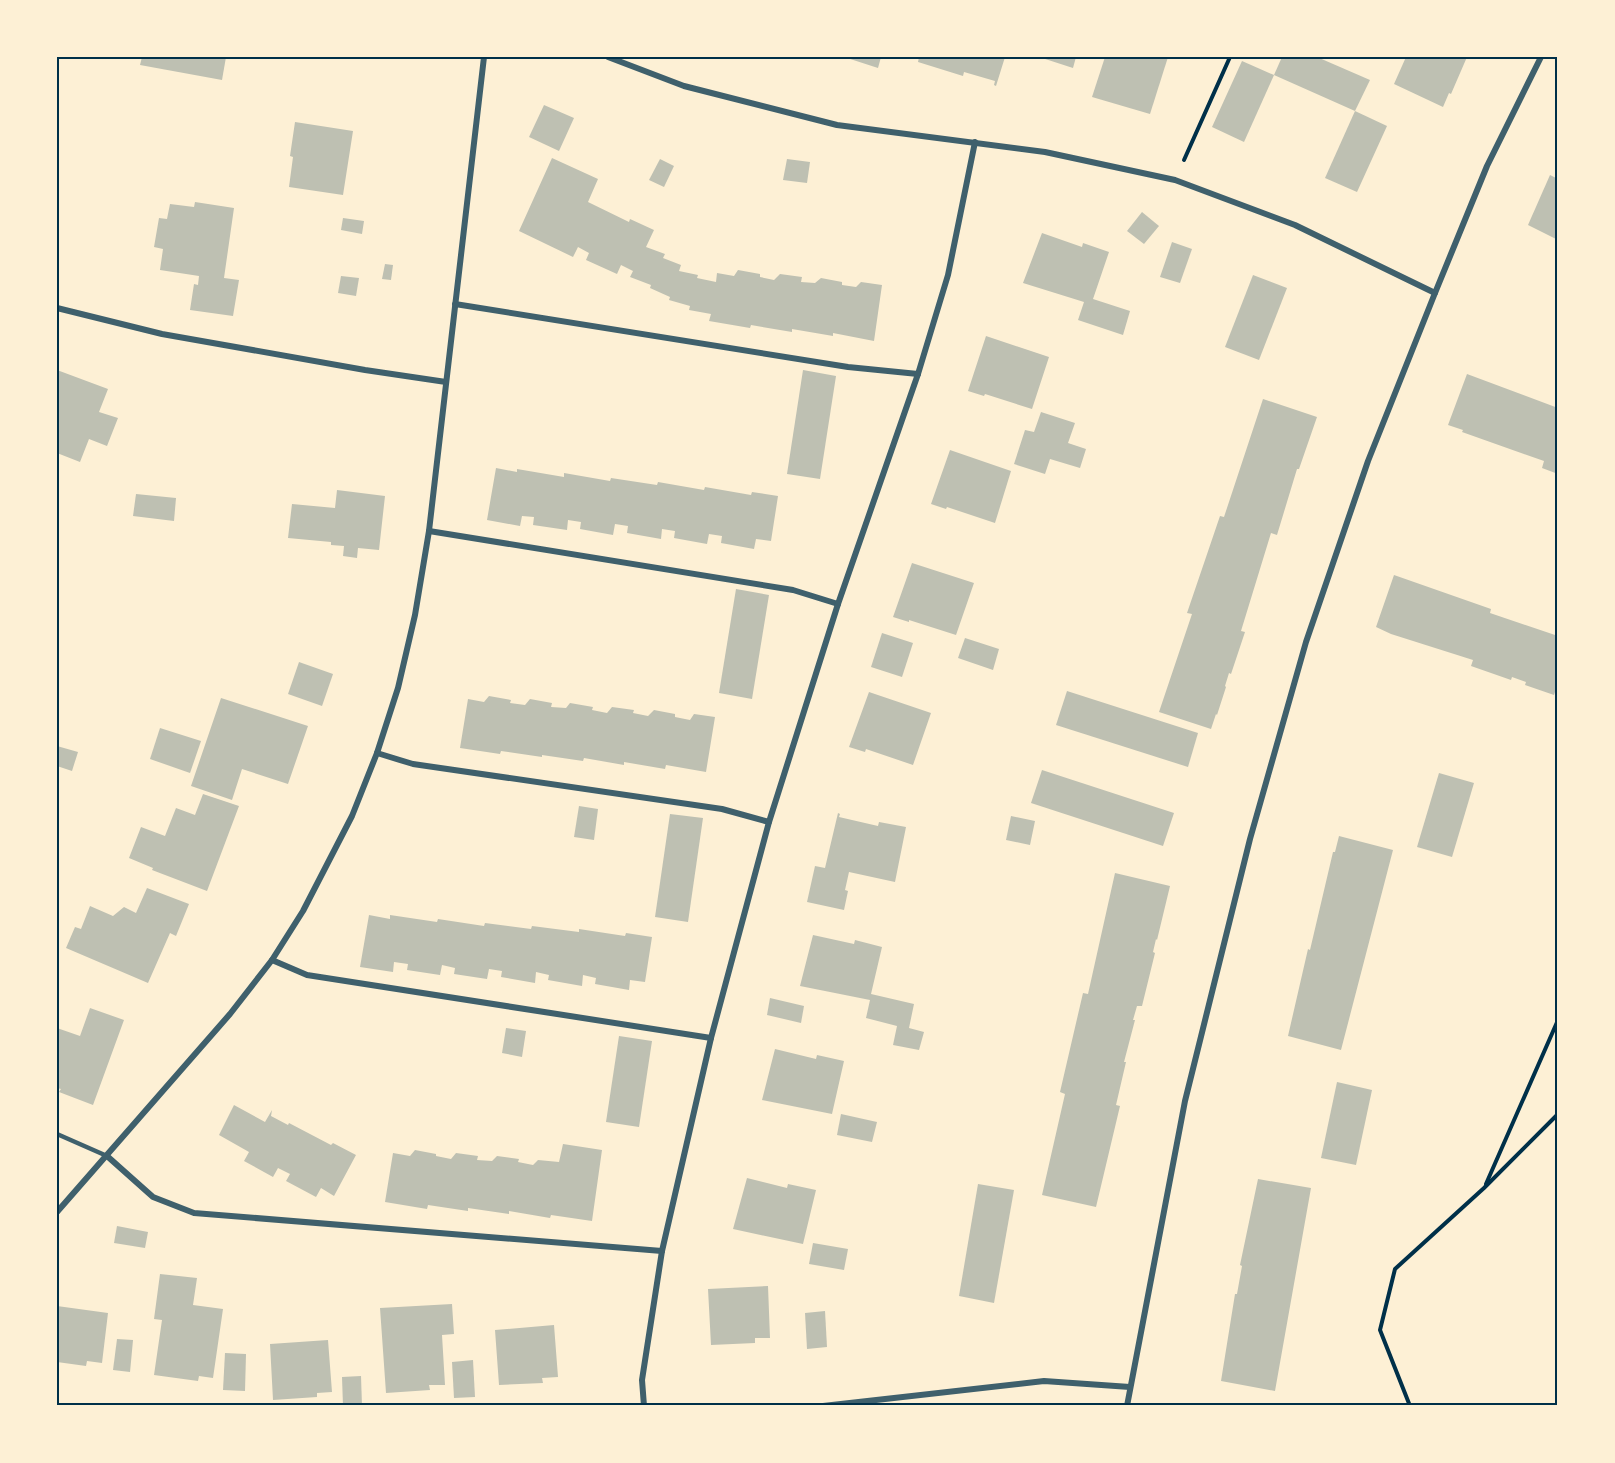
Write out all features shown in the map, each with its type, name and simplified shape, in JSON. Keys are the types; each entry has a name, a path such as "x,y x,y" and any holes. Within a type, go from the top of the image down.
{"street":[{"path":"57,1212 230,1014 272,960 303,911 352,816 377,753 398,688 413,625 429,531 484,57"},
{"path":"608,57 684,86 837,125 1045,152 1175,180 1294,225 1435,293"},
{"path":"1127,1406 1185,1101 1253,828 1306,642 1368,461 1486,166 1541,57"},
{"path":"645,1406 642,1380 662,1251 711,1038 769,822 838,604 918,374 948,275 975,142"},
{"path":"454,304 848,367 918,374"},
{"path":"57,308 162,334 446,382"},
{"path":"429,531 793,590 838,604"},
{"path":"377,753 413,764 722,809 769,822"},
{"path":"272,960 307,975 711,1038"},
{"path":"107,1156 153,1197 194,1213 662,1251"},
{"path":"823,1406 1044,1381 1130,1387"}],"lane":[{"path":"57,1134 107,1156"}],"path":[{"path":"1175,180 1230,57"},
{"path":"1484,1188 1558,1020"},
{"path":"1410,1406 1380,1330 1395,1269 1484,1188 1558,1114"}],"building":[{"path":"142,57 226,57 222,80 140,65"},
{"path":"844,57 881,57 878,68"},
{"path":"919,57 1005,57 996,86 995,81 964,72 963,76 918,62"},
{"path":"1039,57 1076,57 1073,68"},
{"path":"1105,57 1168,57 1150,114 1092,97"},
{"path":"1282,57 1317,57 1370,80 1355,111 1274,75"},
{"path":"1406,57 1467,57 1443,107 1394,84"},
{"path":"1242,61 1274,75 1244,142 1212,127"},
{"path":"544,105 574,118 559,151 529,137"},
{"path":"1355,111 1387,126 1357,192 1325,178"},
{"path":"295,122 353,131 343,195 289,187 293,157 290,156"},
{"path":"552,158 598,179 588,202 629,222 630,219 654,230 646,247 665,254 663,258 681,265 679,271 698,275 697,278 716,282 717,273 734,276 738,270 760,274 760,277 774,280 780,274 802,277 801,282 815,283 821,278 856,287 861,282 882,285 874,341 833,333 833,336 751,325 750,328 709,321 711,314 689,310 690,306 669,300 670,297 650,288 651,285 630,277 633,271 621,265 617,274 586,260 589,253 578,247 573,257 519,231"},
{"path":"660,159 674,166 664,187 649,180"},
{"path":"787,159 810,162 807,183 783,180"},
{"path":"1550,175 1558,179 1558,240 1528,225"},
{"path":"195,202 234,208 224,278 239,280 233,316 190,310 194,284 198,285 199,276 160,270 163,249 154,247 159,218 167,219 170,204 194,207"},
{"path":"1142,212 1159,226 1144,244 1127,231"},
{"path":"343,218 364,221 362,234 341,230"},
{"path":"1042,233 1082,247 1083,243 1109,252 1093,299 1130,311 1123,335 1078,320 1084,302 1023,283"},
{"path":"1172,242 1192,249 1180,283 1160,277"},
{"path":"385,264 393,265 391,280 382,279"},
{"path":"1253,275 1287,288 1259,360 1225,347"},
{"path":"341,276 359,278 356,296 338,293"},
{"path":"986,336 1049,357 1032,409 968,391"},
{"path":"57,370 108,389 99,412 118,418 107,446 89,439 80,462 57,453"},
{"path":"803,370 836,376 820,479 787,474"},
{"path":"1467,374 1558,408 1558,474 1542,468 1544,461 1448,425"},
{"path":"1263,399 1317,417 1299,469 1297,469 1277,535 1271,533 1241,631 1245,632 1211,729 1159,712 1192,614 1187,613 1220,516 1224,517"},
{"path":"1041,412 1075,423 1068,443 1086,449 1080,468 1050,459 1045,474 1014,464 1025,430 1034,432"},
{"path":"950,450 1011,471 995,523 931,504"},
{"path":"496,468 564,477 564,473 610,481 611,478 657,485 658,482 704,490 705,487 751,495 752,492 778,496 771,541 756,539 754,549 721,543 722,536 709,534 707,544 674,538 675,531 662,529 661,539 627,533 628,526 615,524 613,535 580,529 581,522 568,520 567,530 533,525 534,517 522,516 520,526 487,520"},
{"path":"337,490 385,496 379,550 358,548 357,558 343,556 344,546 331,545 331,542 288,538 292,504 335,508"},
{"path":"136,494 176,498 174,521 133,516"},
{"path":"912,563 974,583 956,635 893,617"},
{"path":"1394,575 1491,609 1490,613 1558,636 1558,694 1555,692 1554,695 1525,685 1526,682 1512,677 1511,680 1471,666 1473,660 1376,627"},
{"path":"736,589 769,595 752,699 719,693"},
{"path":"882,633 913,643 902,677 871,667"},
{"path":"965,638 999,649 993,670 958,658"},
{"path":"299,662 333,674 322,706 288,694"},
{"path":"1067,691 1198,733 1188,767 1056,725"},
{"path":"869,692 931,713 913,765 866,749 865,752 849,747"},
{"path":"489,696 525,705 530,699 552,703 551,707 566,708 570,703 593,707 592,710 607,713 612,707 634,710 633,713 648,716 654,710 690,720 694,714 715,717 706,772 666,765 665,769 624,762 624,765 584,758 583,761 460,748 468,699 484,702"},
{"path":"221,698 308,726 288,784 242,769 232,800 191,786"},
{"path":"160,728 201,741 190,773 150,759"},
{"path":"57,746 78,752 72,771 57,766"},
{"path":"1042,770 1174,813 1163,846 1031,803"},
{"path":"1439,773 1474,783 1452,857 1417,847"},
{"path":"203,794 239,806 207,891 152,870 153,868 129,858 141,827 165,836 176,808 195,815"},
{"path":"579,806 598,809 594,840 574,837"},
{"path":"838,813 839,817 878,826 879,822 906,827 895,882 849,872 844,910 807,902 815,866 825,868"},
{"path":"670,814 703,818 688,922 655,917"},
{"path":"1011,816 1035,821 1030,845 1006,840"},
{"path":"1339,836 1393,850 1341,1050 1288,1036 1308,949 1310,950 1333,852 1335,852"},
{"path":"1115,873 1170,886 1142,1006 1137,1006 1133,1020 1135,1020 1116,1105 1120,1106 1096,1207 1042,1195 1065,1094 1060,1092 1083,993 1088,994"},
{"path":"147,888 189,904 176,936 170,933 148,983 66,948 75,927 81,929 90,906 113,916 124,907 136,913"},
{"path":"369,915 390,919 390,915 484,926 485,923 531,929 532,926 579,932 579,929 625,936 626,933 652,937 645,982 630,980 629,990 595,984 596,978 583,975 582,986 548,980 549,975 536,972 535,983 501,977 502,971 489,969 487,979 454,974 455,968 442,965 440,975 407,970 408,964 394,962 393,972 360,967"},
{"path":"813,935 854,944 855,940 882,947 871,994 914,1004 909,1028 924,1032 919,1050 893,1045 897,1026 866,1018 870,1000 800,986"},
{"path":"770,998 804,1006 801,1023 767,1015"},
{"path":"90,1008 124,1020 93,1105 59,1092 61,1089 57,1088 57,1028 80,1036"},
{"path":"506,1028 526,1031 522,1057 502,1053"},
{"path":"619,1036 652,1041 639,1127 606,1122"},
{"path":"775,1049 816,1059 817,1055 844,1061 832,1114 762,1100"},
{"path":"1337,1082 1372,1090 1356,1165 1321,1158"},
{"path":"234,1105 265,1122 272,1110 271,1116 356,1155 334,1196 321,1188 316,1197 286,1181 290,1174 278,1168 273,1177 244,1161 249,1152 219,1135"},
{"path":"841,1114 877,1122 872,1142 837,1135"},
{"path":"563,1144 602,1150 592,1221 551,1215 550,1218 509,1211 509,1214 468,1208 468,1211 428,1205 427,1209 385,1202 393,1153 410,1156 415,1150 451,1159 456,1153 478,1156 477,1160 492,1161 497,1156 519,1159 518,1162 533,1165 538,1160 559,1162"},
{"path":"747,1178 787,1188 788,1184 816,1190 803,1244 733,1229"},
{"path":"1258,1179 1311,1188 1275,1391 1221,1381 1235,1294 1237,1294 1242,1266 1240,1265"},
{"path":"978,1184 1014,1190 994,1303 959,1296"},
{"path":"117,1226 148,1232 145,1248 114,1243"},
{"path":"813,1243 848,1249 844,1270 809,1264"},
{"path":"160,1274 197,1278 193,1305 223,1309 213,1378 199,1376 198,1381 154,1375 162,1320 154,1319"},
{"path":"768,1286 770,1338 755,1338 755,1343 711,1345 708,1289"},
{"path":"452,1304 454,1334 442,1335 445,1385 429,1385 430,1390 386,1393 380,1308"},
{"path":"57,1306 108,1313 102,1363 87,1361 86,1366 57,1362"},
{"path":"825,1311 827,1347 807,1349 805,1313"},
{"path":"554,1325 558,1377 542,1378 543,1383 499,1385 495,1330"},
{"path":"117,1339 133,1340 130,1372 113,1370"},
{"path":"328,1340 332,1392 317,1393 317,1397 273,1400 270,1344"},
{"path":"225,1353 246,1354 245,1391 223,1390"},
{"path":"473,1360 475,1397 454,1398 452,1362"},
{"path":"361,1376 362,1406 343,1406 342,1377"}]}
